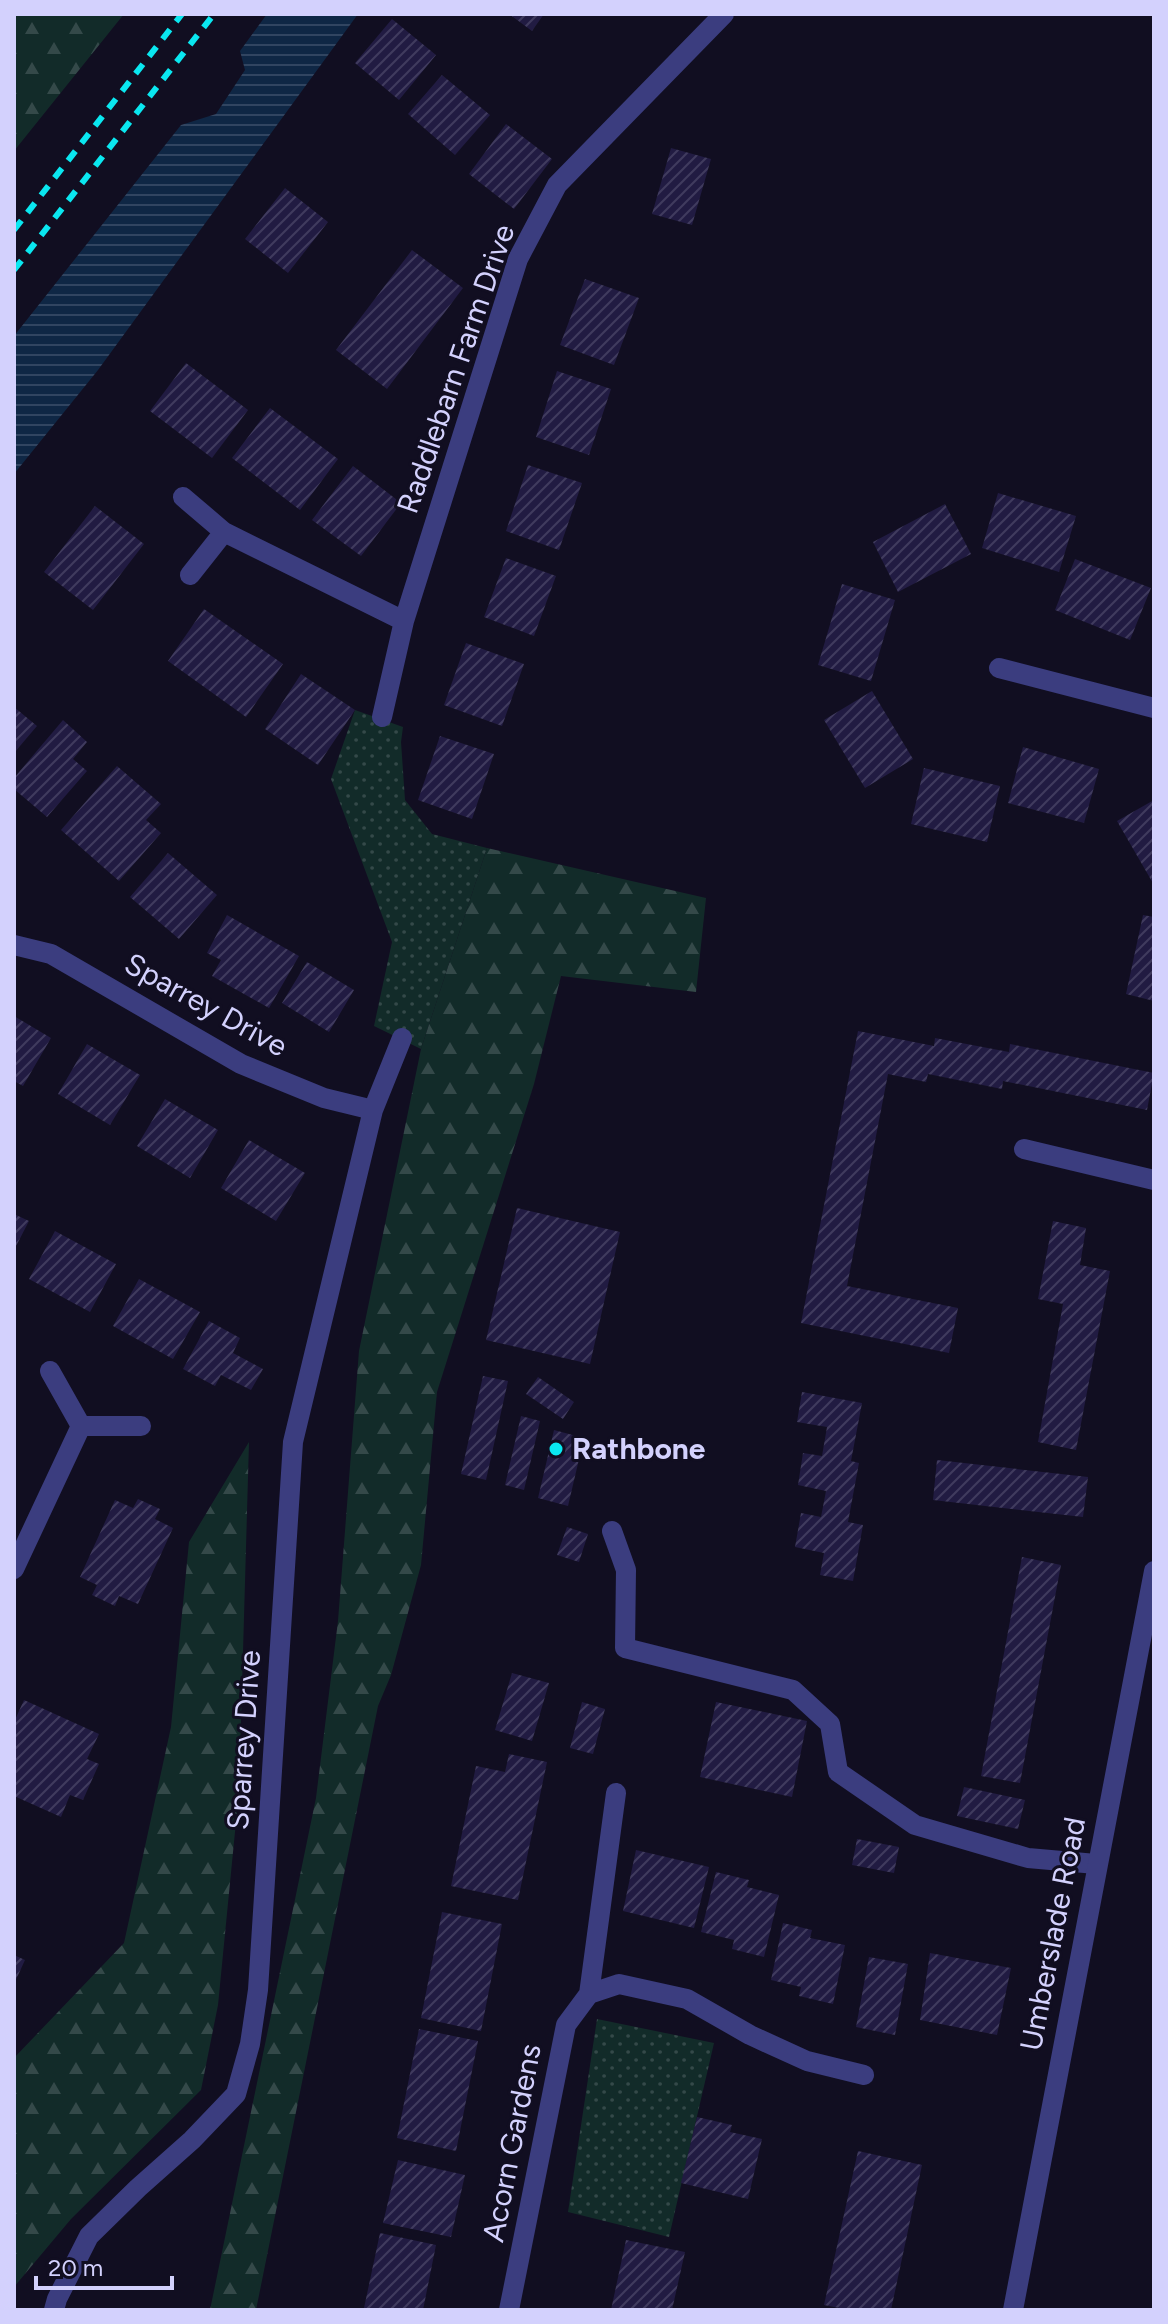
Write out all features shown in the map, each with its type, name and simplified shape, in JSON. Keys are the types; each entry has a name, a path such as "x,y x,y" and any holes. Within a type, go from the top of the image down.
{"street":[{"name":"Raddlebarn Farm Drive","path":"382,717 404,621 518,259 557,185 724,14"},
{"path":"183,497 224,532 404,621"},
{"path":"190,575 224,532"},
{"path":"999,668 1154,708"},
{"name":"Sparrey Drive","path":"14,945 51,954 241,1064 324,1098 373,1110"},
{"name":"Sparrey Drive","path":"54,2310 89,2236 192,2140 236,2094 250,2044 258,1990 293,1442 373,1110 402,1038"},
{"path":"1024,1149 1154,1180"},
{"path":"50,1371 81,1426"},
{"path":"81,1426 141,1426"},
{"path":"14,1569 81,1426"},
{"path":"612,1531 626,1570 625,1648 793,1690 830,1724 838,1772 915,1825 1028,1858 1096,1864"},
{"name":"Umberslade Road","path":"1013,2310 1154,1571"},
{"name":"Acorn Gardens","path":"509,2310 566,2025 589,1994 616,1793"},
{"path":"589,1994 619,1984 687,1999 750,2035 807,2061 864,2075"}],"green space":[{"path":"14,14 124,14 14,151"},
{"path":"355,710 403,727 401,742 405,800 432,834 487,848 421,1049 374,1026 392,942 331,779"},
{"path":"487,848 706,898 696,992 561,976 534,1084 437,1392 421,1565 391,1675 378,1706 256,2310 210,2310 316,1798 338,1621 359,1351 421,1049"},
{"path":"249,1442 239,1791 218,2005 201,2090 71,2219 14,2287 14,2058 124,1943 171,1727 189,1542"},
{"path":"597,2019 714,2043 669,2237 568,2212"}],"water":[{"path":"267,14 358,14 98,370 14,474 14,336 181,125 216,114 245,70 240,51"}],"building":[{"path":"509,14 544,14 532,31"},
{"path":"392,19 436,55 399,100 355,63"},
{"path":"442,75 490,115 455,155 408,114"},
{"path":"506,124 552,159 514,209 469,174"},
{"path":"671,148 711,159 692,225 652,214"},
{"path":"285,188 328,222 288,273 245,239"},
{"path":"412,250 463,288 387,389 336,350"},
{"path":"585,279 639,298 614,365 560,345"},
{"path":"186,363 248,410 212,458 150,411"},
{"path":"557,371 611,389 589,455 536,437"},
{"path":"270,408 338,459 300,510 232,458"},
{"path":"528,465 582,483 559,550 506,531"},
{"path":"353,466 401,503 361,556 312,520"},
{"path":"998,493 1076,516 1059,572 982,548"},
{"path":"945,504 971,554 898,592 873,542"},
{"path":"95,506 144,544 93,610 44,572"},
{"path":"506,558 556,576 534,636 484,617"},
{"path":"1075,559 1151,588 1130,640 1055,610"},
{"path":"842,584 895,600 871,681 818,665"},
{"path":"204,609 283,664 246,717 168,661"},
{"path":"466,643 524,664 502,726 444,705"},
{"path":"301,674 355,710 318,765 265,729"},
{"path":"872,691 913,759 865,788 824,720"},
{"path":"14,707 37,726 14,753"},
{"path":"63,720 87,742 73,759 87,771 47,817 14,789 14,778"},
{"path":"440,736 494,754 472,819 418,800"},
{"path":"1023,747 1099,769 1084,823 1008,803"},
{"path":"117,766 161,804 146,820 161,833 119,881 61,830"},
{"path":"924,768 1000,786 987,842 911,824"},
{"path":"1154,800 1154,885 1117,821"},
{"path":"168,853 217,895 179,939 130,897"},
{"path":"227,915 299,956 269,1008 212,976 221,960 207,953"},
{"path":"1143,915 1154,917 1154,1001 1126,994"},
{"path":"307,962 354,990 329,1032 282,1003"},
{"path":"14,1016 51,1038 23,1086 14,1081"},
{"path":"858,1031 934,1046 935,1038 1009,1052 1010,1044 1154,1073 1147,1110 1003,1081 1002,1089 928,1074 926,1082 888,1074 847,1286 958,1308 949,1353 801,1323"},
{"path":"87,1044 140,1075 110,1125 58,1094"},
{"path":"165,1099 218,1130 190,1178 137,1146"},
{"path":"249,1140 305,1173 276,1221 221,1188"},
{"path":"517,1208 620,1232 590,1364 486,1340"},
{"path":"14,1214 29,1221 14,1250"},
{"path":"1053,1221 1086,1228 1080,1265 1110,1271 1076,1450 1038,1442 1063,1304 1038,1299"},
{"path":"55,1231 116,1264 90,1312 29,1279"},
{"path":"139,1279 200,1312 173,1359 113,1326"},
{"path":"209,1321 240,1338 233,1353 263,1369 251,1390 221,1375 215,1386 183,1369"},
{"path":"483,1376 508,1381 486,1480 461,1474"},
{"path":"538,1377 574,1402 563,1419 526,1394"},
{"path":"802,1392 862,1403 851,1461 859,1463 848,1522 863,1525 853,1581 820,1575 824,1553 795,1547 801,1513 821,1517 826,1491 798,1485 803,1453 822,1456 827,1427 797,1422"},
{"path":"521,1416 540,1421 524,1490 505,1485"},
{"path":"554,1430 584,1438 568,1506 538,1498"},
{"path":"937,1460 1088,1477 1083,1517 933,1500"},
{"path":"138,1499 160,1509 155,1519 173,1528 138,1604 119,1596 115,1606 92,1595 97,1585 80,1577 115,1500 133,1508"},
{"path":"567,1527 588,1534 579,1562 557,1555"},
{"path":"1022,1557 1061,1565 1020,1783 981,1776"},
{"path":"512,1673 549,1683 532,1741 495,1730"},
{"path":"24,1700 99,1734 87,1759 99,1764 83,1800 70,1795 61,1817 14,1796 14,1722"},
{"path":"582,1702 605,1709 593,1754 570,1748"},
{"path":"716,1702 807,1721 792,1797 700,1777"},
{"path":"509,1754 547,1762 518,1900 451,1886 476,1766 505,1772"},
{"path":"964,1787 1025,1800 1018,1829 957,1816"},
{"path":"857,1839 899,1847 894,1873 852,1865"},
{"path":"636,1850 709,1867 694,1928 623,1911"},
{"path":"716,1872 749,1880 747,1887 779,1895 764,1957 732,1949 734,1940 701,1932"},
{"path":"442,1912 502,1924 481,2031 421,2018"},
{"path":"783,1923 812,1930 810,1938 845,1945 833,2004 799,1996 801,1987 771,1980"},
{"path":"930,1953 1011,1968 997,2035 920,2020"},
{"path":"14,1955 25,1960 14,1984"},
{"path":"869,1957 908,1964 895,2035 856,2027"},
{"path":"419,2029 478,2041 456,2151 397,2138"},
{"path":"697,2117 732,2125 730,2132 762,2139 748,2199 681,2183"},
{"path":"858,2151 922,2165 891,2310 849,2310 824,2305"},
{"path":"398,2160 465,2175 451,2237 383,2223"},
{"path":"380,2233 436,2245 423,2310 364,2308"},
{"path":"626,2240 685,2252 672,2310 611,2310"}],"railway":[{"path":"14,230 182,14"},
{"path":"14,270 214,14"}],"place":[{"name":"Rathbone","path":"556,1449"}]}
